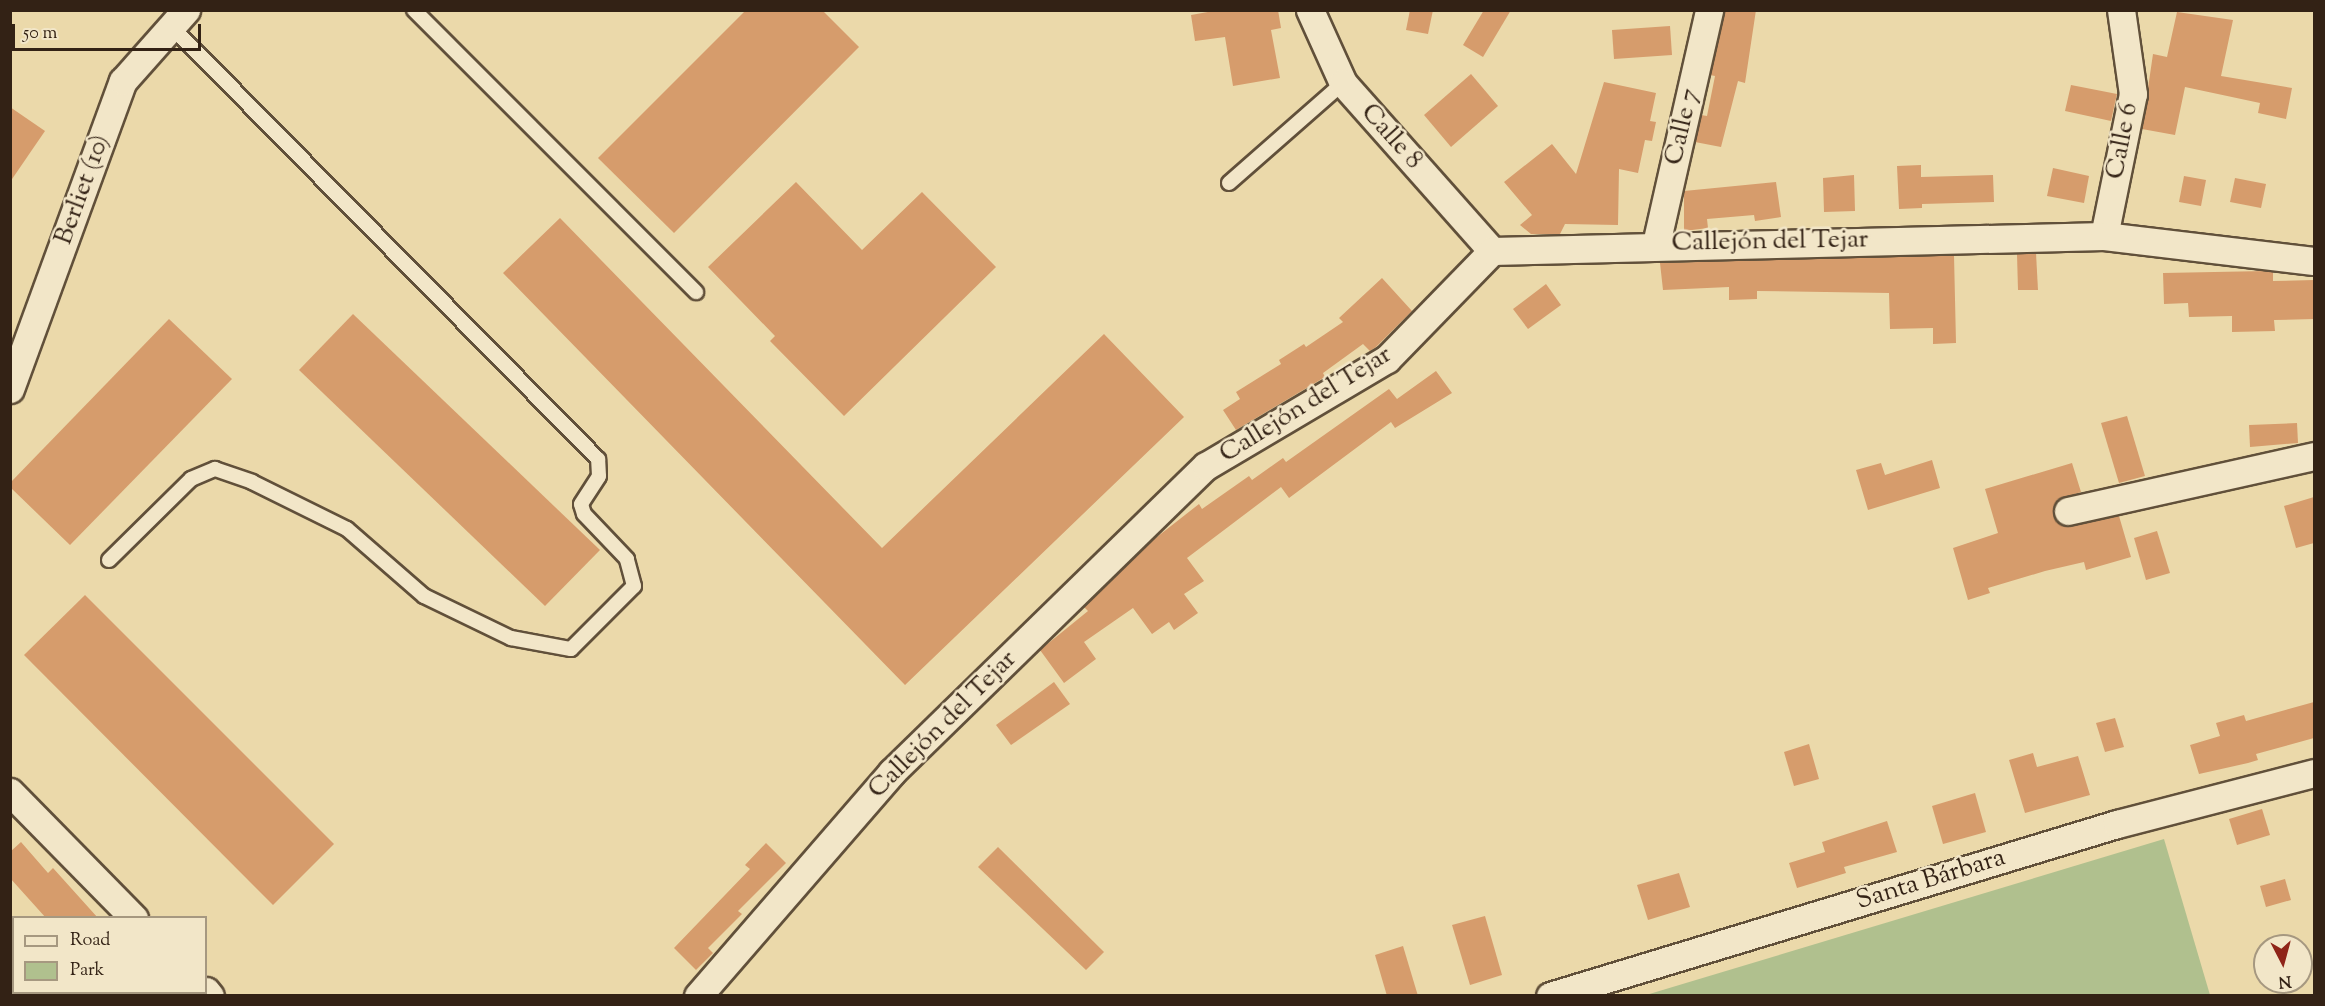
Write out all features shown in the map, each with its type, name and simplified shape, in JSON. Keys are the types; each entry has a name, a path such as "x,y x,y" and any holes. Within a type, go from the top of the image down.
{"street":[{"name":"Calle 8","path":"1310,10 1343,83 1492,251"},
{"name":"Calle 7","path":"1656,244 1709,10"},
{"name":"Calle 6","path":"2104,236 2133,94 2121,10"},
{"name":"Berliet (10)","path":"10,388 123,81 179,19"},
{"name":"Callejón del Tejar","path":"698,996 892,772 1206,466 1387,359 1492,251 1656,244 2104,236 2314,261"},
{"path":"2068,511 2314,456"},
{"name":"Santa Bárbara","path":"1550,996 2117,824 2314,773"},
{"path":"10,792 132,916"}],"lane":[{"path":"414,10 696,292"},
{"path":"109,560 190,479 215,469 252,482 347,529 424,596 510,638 571,649 634,586 627,559 584,514 580,504 598,476 598,459 179,19"},
{"path":"1229,183 1343,83"}],"green space":[{"path":"2164,839 2210,995 1646,995"}],"building":[{"path":"746,10 822,10 859,47 674,233 598,158"},
{"path":"1219,10 1278,10 1281,28 1271,30 1280,78 1233,86 1225,37 1195,41 1191,15"},
{"path":"1410,10 1433,10 1428,34 1406,30"},
{"path":"1484,10 1511,10 1483,57 1463,45"},
{"path":"1724,10 1756,10 1745,83 1738,81 1721,147 1695,142 1701,115 1707,116 1715,76 1710,75"},
{"path":"2177,12 2233,20 2221,76 2292,88 2286,119 2258,113 2260,103 2185,87 2175,135 2142,129 2153,54 2167,57"},
{"path":"1670,26 1672,55 1614,59 1612,30"},
{"path":"1471,74 1498,106 1451,147 1424,115"},
{"path":"1604,82 1656,93 1650,121 1656,122 1652,141 1645,140 1638,173 1619,169 1618,225 1565,224 1560,234 1531,234 1520,225 1532,215 1504,182 1552,144 1576,174"},
{"path":"2071,85 2117,94 2111,121 2065,111"},
{"path":"10,107 45,131 10,182"},
{"path":"1921,165 1921,177 1993,175 1994,202 1922,204 1922,208 1899,209 1897,166"},
{"path":"2053,168 2089,176 2084,203 2047,196"},
{"path":"1854,175 1855,211 1824,212 1823,178"},
{"path":"2184,176 2206,180 2201,206 2179,202"},
{"path":"2235,178 2266,184 2261,208 2230,202"},
{"path":"796,182 862,250 922,192 996,267 844,416 770,341 775,336 708,267"},
{"path":"1776,182 1781,217 1755,221 1754,215 1707,219 1708,228 1684,231 1684,191"},
{"path":"560,218 882,548 1104,334 1184,417 905,685 503,273"},
{"path":"2036,253 2038,290 2018,290 2017,254"},
{"path":"1954,255 1956,343 1933,344 1933,328 1890,329 1889,293 1757,291 1757,299 1729,300 1729,287 1663,290 1660,263"},
{"path":"2273,272 2273,281 2314,280 2314,319 2274,320 2275,331 2232,332 2232,316 2189,317 2188,303 2164,304 2163,273"},
{"path":"1382,278 1412,311 1376,347 1370,351 1363,344 1323,373 1325,377 1236,430 1223,410 1240,399 1236,392 1281,364 1279,360 1304,344 1306,347 1343,322 1339,318"},
{"path":"1546,284 1561,305 1528,329 1513,309"},
{"path":"353,314 600,550 545,606 299,370"},
{"path":"169,319 232,379 70,545 10,487 10,483"},
{"path":"1436,371 1452,393 1395,428 1391,422 1289,498 1281,487 1187,558 1204,581 1184,594 1198,613 1174,630 1169,622 1152,634 1133,608 1084,642 1096,659 1064,683 1040,650 1088,611 1084,607 1148,544 1199,504 1202,509 1249,476 1252,480 1283,458 1286,462 1389,389 1397,399"},
{"path":"2127,416 2145,476 2119,483 2101,423"},
{"path":"2297,423 2298,443 2250,447 2249,425"},
{"path":"1932,460 1940,488 1868,510 1856,470 1881,463 1885,475"},
{"path":"2072,463 2081,492 2057,500 2053,514 2056,521 2071,526 2119,516 2131,557 2086,570 2084,562 2045,571 1988,588 1990,593 1968,600 1953,548 1998,533 1985,489"},
{"path":"2314,497 2314,543 2296,548 2284,506"},
{"path":"2157,531 2170,573 2146,580 2134,538"},
{"path":"85,595 334,844 273,905 24,655"},
{"path":"1054,682 1070,704 1011,745 996,725"},
{"path":"2314,702 2314,738 2256,754 2258,760 2199,774 2190,745 2220,736 2216,723 2244,715 2246,721"},
{"path":"2115,718 2124,747 2105,752 2096,723"},
{"path":"1809,744 1819,779 1794,786 1784,752"},
{"path":"2033,753 2037,767 2078,756 2090,795 2025,813 2009,760"},
{"path":"1975,793 1986,832 1943,844 1932,806"},
{"path":"2262,809 2270,835 2237,845 2229,819"},
{"path":"1887,821 1897,852 1844,867 1846,873 1797,888 1789,863 1825,852 1822,842"},
{"path":"21,842 48,873 53,868 96,916 44,916 10,878 10,852"},
{"path":"766,843 786,863 738,911 742,914 708,948 713,953 696,970 674,948 750,869 745,865"},
{"path":"998,847 1104,952 1086,970 978,867"},
{"path":"1679,873 1690,907 1648,920 1637,885"},
{"path":"2285,879 2291,900 2266,907 2260,886"},
{"path":"1485,916 1502,975 1470,985 1452,925"},
{"path":"1403,946 1418,996 1387,996 1375,955"}]}
